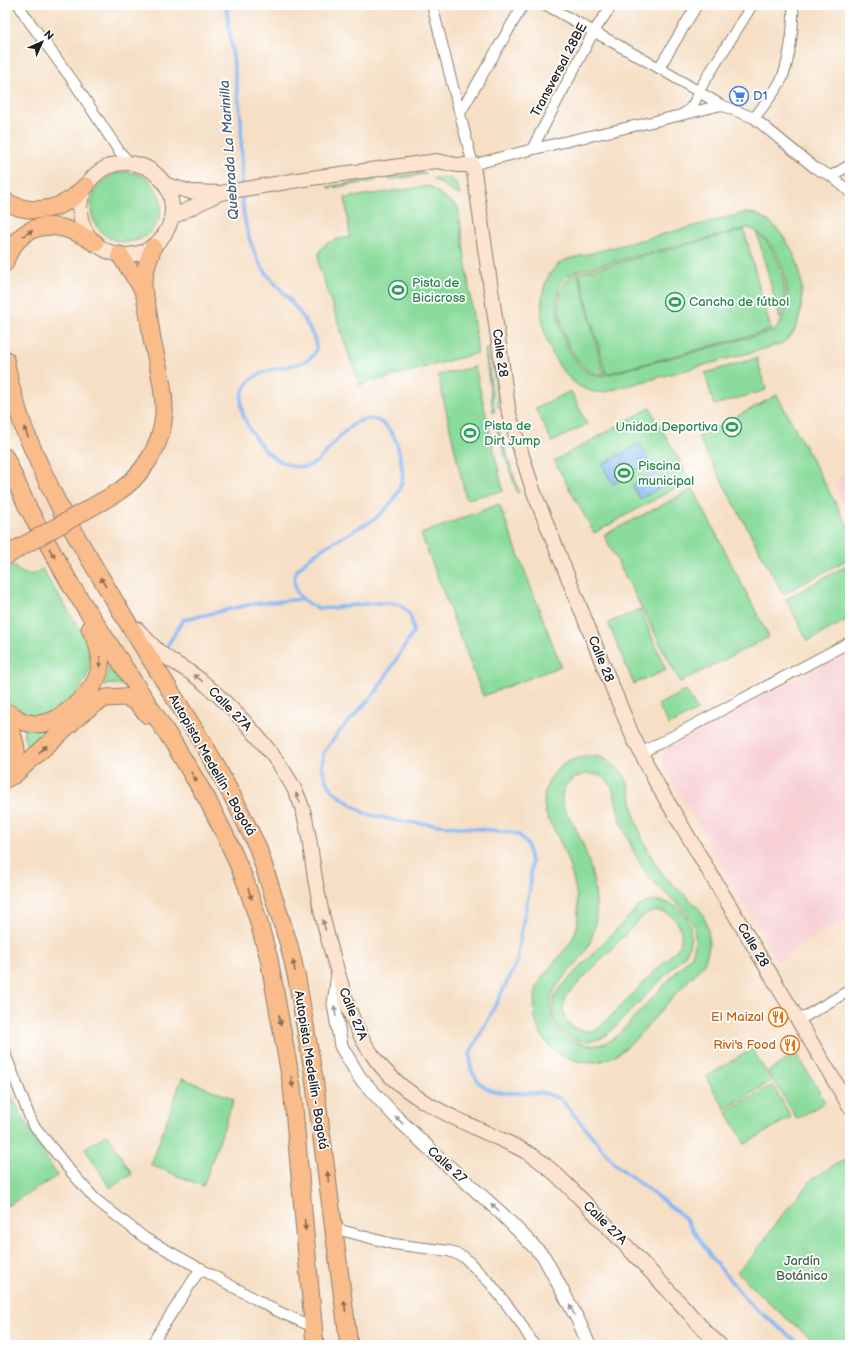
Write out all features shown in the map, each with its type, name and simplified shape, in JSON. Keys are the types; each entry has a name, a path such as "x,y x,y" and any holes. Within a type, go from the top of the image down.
{"highway":[{"path":"5,201 19,208 39,210 48,209 64,203 74,197 86,186"},
{"path":"5,263 9,251 20,238 26,233 41,226 59,226 82,234 95,243"},
{"path":"142,289 146,268 153,247"},
{"path":"12,552 125,488 136,478 148,462 158,441 164,414 162,387 142,289 120,255"},
{"name":"Autopista Medellín - Bogotá","path":"5,360 11,388 24,429 63,514 123,615 209,754 236,803 258,848 289,944 297,979 314,1078 349,1345"},
{"name":"Autopista Medellín - Bogotá","path":"5,457 27,506 72,587 174,744 207,799 228,841 255,908 269,958 292,1086 315,1345"},
{"path":"6,482 27,506"},
{"path":"6,717 35,724 47,723 64,715 94,686 100,672 101,657 97,640 80,612 72,587"},
{"path":"8,779 82,713 98,702 114,696 124,697 135,701 162,736 174,744"}],"main road":[{"path":"167,185 191,192 226,192 437,161 457,165 473,165"},
{"path":"129,162 144,166 157,173 167,185 171,195 173,217 166,234 153,247 138,254 120,255 107,251 95,243 86,232 81,221 81,197 93,175 104,167 116,163 129,162"},
{"name":"Calle 28","path":"473,165 509,414 533,490 604,667 641,753 670,806 850,1107"},
{"path":"173,217 226,192"},
{"name":"Calle 27A","path":"123,615 161,653 204,682 253,732 284,771 296,793 304,815 322,918 338,974 357,1029 372,1055 400,1084 447,1115 516,1146 532,1155 546,1166 569,1187 634,1253 720,1345"},
{"path":"6,717 17,747 18,757 8,779"}],"street":[{"path":"19,5 26,17 73,81 119,151 129,162"},
{"path":"432,5 473,165 532,149 680,116 721,105"},
{"path":"460,113 523,5"},
{"path":"546,5 659,68 721,105 754,118 815,168 831,176 850,192"},
{"name":"Transversal 28BE","path":"532,149 594,31 612,5"},
{"path":"659,68 697,5"},
{"path":"680,116 689,110 694,103 701,87 752,5"},
{"path":"754,118 783,77 792,30 794,15 793,5"},
{"path":"831,176 850,165"},
{"path":"641,753 850,642"},
{"name":"Calle 27","path":"338,974 334,1004 341,1046 360,1078 396,1117 501,1213 544,1257 578,1320 589,1345"},
{"path":"799,1020 850,990"},
{"path":"5,1054 32,1123 95,1199 145,1238 275,1310 314,1328"},
{"path":"333,1228 393,1244 449,1251 464,1257 491,1284 520,1322 534,1345"},
{"path":"151,1345 201,1268"}],"shaded area":[{"path":"850,471 850,514 838,494 839,477"},
{"path":"850,651 850,921 828,927 778,962 661,762 666,750 734,711"}],"green space":[{"path":"119,172 133,172 146,178 155,187 159,193 161,207 159,221 151,232 140,240 133,242 119,242 112,240 101,232 93,221 91,214 91,200 93,193 101,182 112,174"},
{"path":"426,172 425,174 390,180 389,177 391,174 398,176"},
{"path":"374,176 376,181 330,188 327,187 367,180"},
{"path":"442,177 455,182 460,196 433,179"},
{"name":"Pista de Bicicross","path":"429,186 458,207 478,353 359,385 319,266 319,253 324,245 350,237 345,198"},
{"path":"744,213 749,213 757,215 769,222 776,228 788,244 795,257 800,272 802,296 801,308 794,331 787,340 778,345 605,392 586,389 569,378 556,360 546,338 542,315 543,292 550,273 565,260","holes":["748,228 760,234 771,245 779,258 787,290 786,306 782,320 774,331 601,376 589,373 579,364 570,351 563,336 557,302 560,288 567,276 577,271"]},
{"name":"Cancha de fútbol","path":"744,230 771,330 606,374 579,273"},
{"path":"757,233 765,240 772,250 782,273 785,297 780,319"},
{"path":"578,273 604,374 592,372 580,363 570,349 563,331 560,313 560,295 566,281"},
{"path":"491,339 500,404 498,408 490,347"},
{"path":"486,348 495,412 493,413 485,351"},
{"path":"757,358 766,390 714,405 705,373"},
{"name":"Pista de Dirt Jump","path":"475,367 503,491 466,499 438,375"},
{"path":"571,391 587,424 552,442 535,408"},
{"path":"777,395 850,530 850,558 783,594 698,437"},
{"name":"Piscina municipal","path":"650,408 690,480 594,533 554,461"},
{"path":"496,427 498,427 519,492 517,493"},
{"path":"693,489 769,637 680,682 604,535"},
{"path":"499,504 561,666 483,696 421,534"},
{"path":"850,564 850,618 808,641 786,599"},
{"path":"14,566 20,572 27,574 38,572 42,569 85,638 90,657 88,672 79,690 72,698 56,711 38,716 29,715 5,699 5,571"},
{"path":"640,609 666,670 634,684 608,623"},
{"path":"110,660 124,682 124,685 110,684 103,686 107,678"},
{"path":"686,690 697,710 669,725 658,705"},
{"path":"24,728 48,730 49,733 27,752"},
{"path":"586,756 602,758 611,762 625,778 628,783 637,823 648,850 664,875 699,908 703,914 709,936 708,953 703,965 641,1033 623,1050 613,1056 602,1061 590,1063 577,1061 566,1057 555,1051 545,1041 538,1028 534,1007 536,991 541,979 567,947 576,929 578,918 577,897 572,876 562,846 548,820 544,796 551,777 560,767 568,762","holes":["588,774 598,775 605,778 610,783 623,827 641,865 654,882 685,912 693,924 695,940 692,955 618,1035 604,1043 592,1045 572,1041 560,1032 553,1020 550,1006 551,999 556,988 585,952 593,935 596,916 594,883 589,863 574,825 563,807 563,790 572,779"]},
{"path":"658,901 668,903 676,907 688,920 691,937 685,955 607,1035 595,1040 584,1041 573,1038 564,1033 557,1025 553,1015 553,1003 557,991 638,907 648,902","holes":["658,911 665,913 675,920 681,930 680,943 677,949 599,1028 591,1031 576,1029 566,1019 564,1012 566,996 644,915"]},
{"path":"752,1049 772,1081 725,1109 706,1077"},
{"path":"797,1054 825,1102 797,1119 768,1071"},
{"path":"182,1078 234,1099 203,1186 151,1165"},
{"path":"773,1085 791,1117 745,1144 726,1111"},
{"path":"5,1086 57,1176 5,1207"},
{"path":"107,1134 132,1174 110,1188 85,1148"},
{"name":"Jardín Botánico","path":"849,1159 850,1337 844,1345 819,1345 779,1312 737,1272 755,1253 779,1219 813,1178 836,1164"}],"water":[{"path":"639,444 650,462 613,484 602,465"},
{"path":"656,471 664,485 640,499 632,485"}],"waterway":[{"name":"Quebrada La Marinilla","path":"226,5 241,119 242,187"},
{"name":"Quebrada La Marinilla","path":"242,193 248,235 260,264 299,312 311,331 316,347 316,350 311,357 303,362 270,370 259,374 250,381 243,391 241,403 246,422 253,434 263,449 276,459 290,465 305,467 317,461 348,428 357,422 366,419 376,420 386,426 394,436 401,463 402,482 396,497 386,509 372,521 318,551 298,569 295,575 295,585 298,594 313,606 320,608 332,608 367,604 394,604 403,607 409,613 412,624 413,633 375,693 340,731 323,753 322,767 326,780 333,791 366,814 398,821 510,832 519,835 527,844 531,862 530,888 521,932 517,962 470,1053 471,1069 479,1083 490,1090 505,1093 544,1093 561,1099 616,1165 684,1217 711,1257 749,1303 801,1345"},
{"path":"166,648 183,620 252,604 303,599"}],"place":[{"name":"D1","path":"739,96"},
{"name":"Pista de Bicicross","path":"398,290"},
{"name":"Cancha de fútbol","path":"675,302"},
{"name":"Unidad Deportiva","path":"732,427"},
{"name":"Pista de Dirt Jump","path":"470,433"},
{"name":"Piscina municipal","path":"624,473"},
{"name":"El Maizal","path":"778,1017"},
{"name":"Rivi's Food","path":"790,1045"}]}
